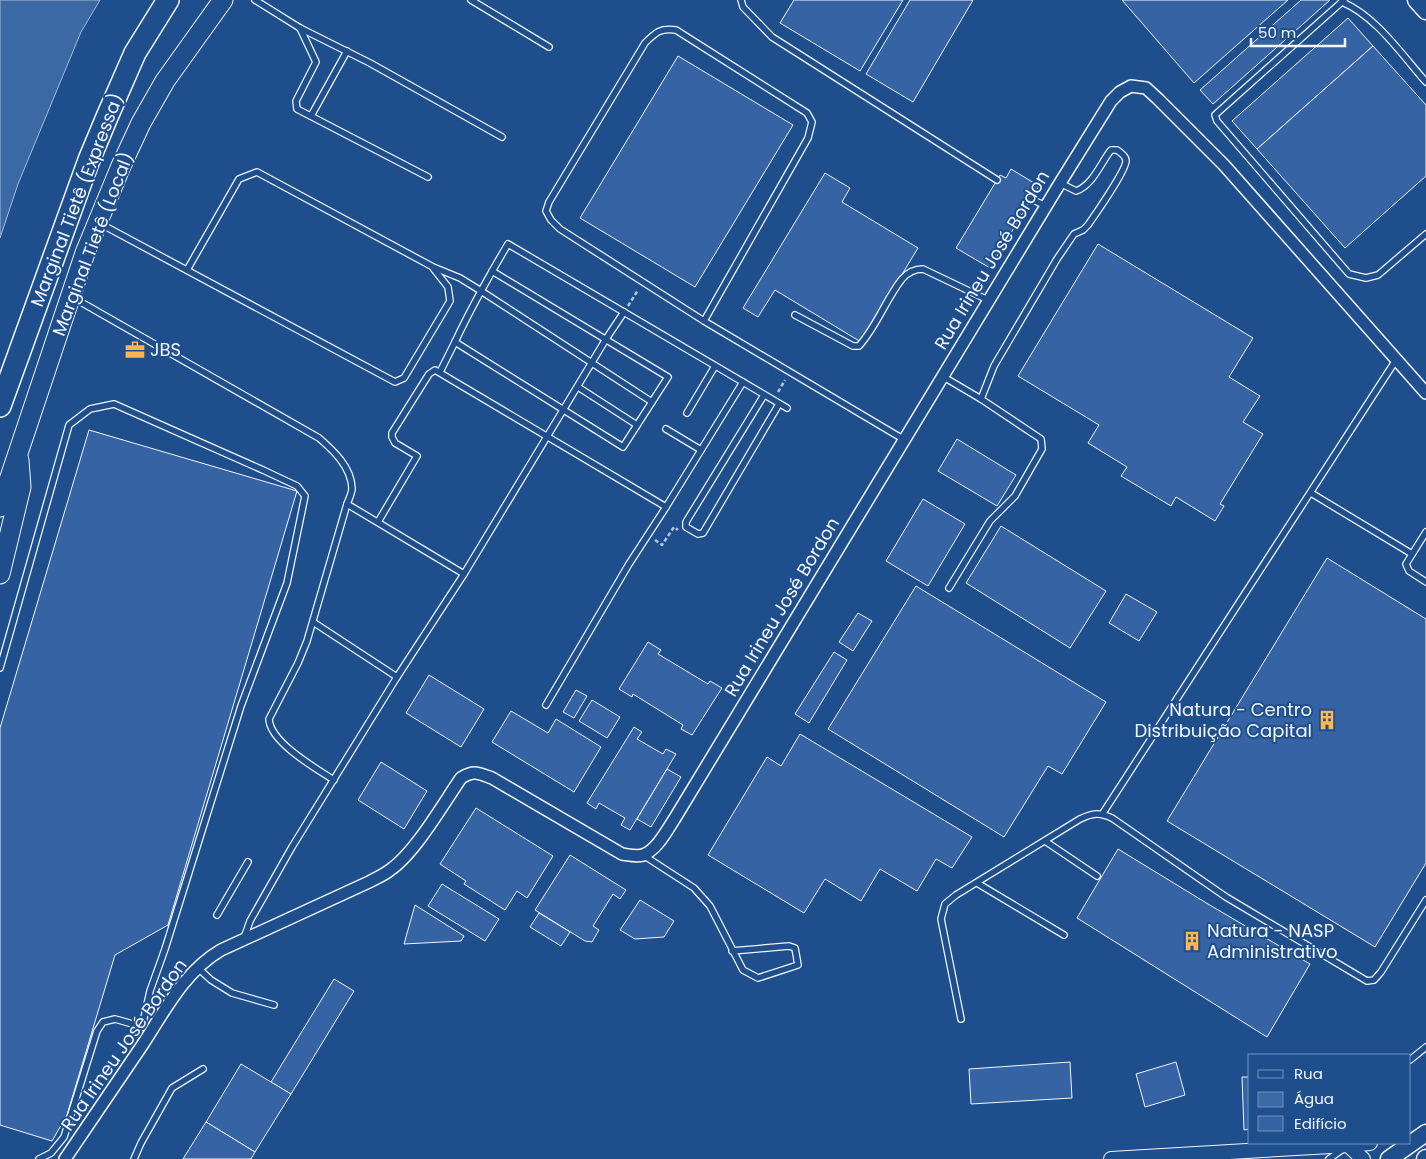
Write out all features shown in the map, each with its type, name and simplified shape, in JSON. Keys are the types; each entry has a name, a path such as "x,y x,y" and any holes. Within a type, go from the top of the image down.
{"highway":[{"name":"Marginal Tietê (Expressa)","path":"0,406 89,160 135,54 168,0"},
{"name":"Marginal Tietê (Local)","path":"0,507 70,295 97,222 142,123 165,81 222,0"},
{"path":"0,574 21,487 19,450"}],"main road":[{"path":"1416,0 1426,11"},
{"path":"1389,1159 1409,1144"}],"street":[{"name":"Rua Irineu José Bordon","path":"65,1159 147,1028 197,967 208,958 244,938 369,882 391,870 406,855 423,833 461,778 474,772 492,778 612,850 632,856 643,855 658,842 675,818 903,439 1060,183 1111,101 1120,92 1131,86 1146,88 1224,165 1426,393"},
{"path":"1111,1159 1363,1144"},
{"path":"1348,1146 1363,1159"}],"lane":[{"path":"255,0 300,28 347,51 502,137"},
{"path":"471,0 549,47"},
{"path":"741,0 744,7 772,37 997,180"},
{"path":"1426,82 1374,22 1343,1 1215,115 1217,121 1349,274 1366,278 1378,275 1426,234"},
{"path":"300,28 316,62 296,101 297,109 428,177"},
{"path":"704,321 808,138 812,122 806,113 684,35 676,30 664,28 645,43 549,202 546,211 551,220 560,229 704,321 903,439"},
{"path":"311,116 347,51"},
{"path":"981,399 994,366 1057,259 1074,234 1088,226 1127,163 1126,159 1117,150 1111,150 1084,188 1076,191 1060,183"},
{"path":"187,270 238,179 257,172 433,267 460,278 652,402"},
{"path":"1032,199 1046,206"},
{"path":"97,222 396,382 404,378 450,301 448,287 433,267"},
{"path":"440,372 508,244 787,408"},
{"path":"795,315 853,346 859,346 874,326 903,278 914,269 923,269 988,300"},
{"path":"455,342 623,447 668,377 492,271"},
{"path":"70,295 320,438 339,456 352,490 313,622 298,663 268,719 269,726 275,734 294,752 334,780"},
{"path":"244,938 250,921 267,890 397,677 464,574 546,436 565,409 624,312"},
{"path":"1103,814 1396,360"},
{"path":"687,413 715,366"},
{"path":"378,522 416,456 395,443 392,433 429,374 435,370 666,507"},
{"path":"942,376 981,399 1041,439 1042,449 1015,496 990,521 949,588"},
{"path":"546,705 629,564 743,382"},
{"path":"578,387 637,425"},
{"path":"764,395 686,522 686,527 703,534 779,404"},
{"path":"0,668 69,425 90,408 114,404 264,470 296,486 305,496 287,583 240,706 165,949 150,991 147,1028 116,1019 103,1022 97,1031 64,1136 50,1153 39,1159"},
{"path":"666,429 701,450"},
{"path":"1311,493 1412,554"},
{"path":"347,504 464,574"},
{"path":"1426,532 1406,564 1409,572 1426,582"},
{"path":"313,622 397,677"},
{"path":"961,1019 941,919 945,904 949,899 1094,812 1112,818 1226,898 1367,981 1374,980 1381,972 1426,900"},
{"path":"1045,841 1097,876"},
{"path":"643,855 694,888 710,906 732,951 743,970 758,978 798,965 796,948 789,946 732,951"},
{"path":"217,915 248,862"},
{"path":"977,883 1064,935"},
{"path":"197,967 211,980 232,993 274,1005"},
{"path":"1411,1059 1426,1047"},
{"path":"134,1159 172,1088 203,1069"},
{"path":"1329,1159 1348,1146"}],"path":[{"path":"624,312 643,282"},
{"path":"773,400 790,372"},
{"path":"649,534 662,545 674,528 688,536 693,531"}],"water":[{"path":"0,0 100,0 81,32 18,184 0,238"}],"building":[{"path":"794,0 903,0 860,71 780,23"},
{"path":"910,0 973,0 913,102 866,74"},
{"path":"1122,0 1288,0 1194,83"},
{"path":"1301,0 1330,0 1213,104 1200,90"},
{"path":"1348,18 1373,46 1257,149 1232,121"},
{"path":"1373,46 1426,105 1426,176 1345,248 1257,149"},
{"path":"678,56 793,125 695,287 580,218"},
{"path":"1011,169 1039,186 990,268 956,248 1000,175 1006,178"},
{"path":"825,173 850,188 842,202 918,248 861,342 775,290 758,317 743,308"},
{"path":"1098,244 1253,338 1229,377 1260,396 1243,422 1263,434 1220,504 1224,506 1215,521 1176,497 1171,506 1121,476 1127,467 1088,443 1099,425 1018,376"},
{"path":"89,430 297,491 168,925 115,955 67,1115 52,1141 0,1125 0,728"},
{"path":"957,439 1016,475 997,506 938,471"},
{"path":"923,499 965,524 928,586 886,561"},
{"path":"1001,526 1106,591 1070,648 966,583"},
{"name":"Natura - Centro Distribuição Capital","path":"1327,558 1426,619 1426,863 1375,947 1167,821"},
{"path":"916,586 1106,702 1062,774 1048,766 1004,837 828,729"},
{"path":"1126,594 1157,612 1139,641 1109,623"},
{"path":"858,613 872,621 853,651 839,642"},
{"path":"648,642 661,650 658,654 708,684 710,681 722,688 692,735 681,729 683,725 633,694 632,697 619,689"},
{"path":"834,652 847,660 809,723 795,714"},
{"path":"429,675 484,709 461,747 406,713"},
{"path":"576,690 587,696 574,718 563,712"},
{"path":"592,700 620,717 607,738 579,721"},
{"path":"511,711 548,733 556,719 601,747 574,792 492,742"},
{"path":"634,727 642,732 637,739 663,754 666,749 676,754 630,830 621,825 625,818 599,803 596,809 587,803"},
{"path":"800,734 972,837 952,868 936,859 917,891 880,869 861,901 825,879 804,913 708,855 767,757 781,766"},
{"path":"381,762 427,791 404,829 358,800"},
{"path":"667,769 681,777 651,827 637,819"},
{"path":"476,808 553,856 527,898 517,891 505,910 464,884 466,881 440,864"},
{"name":"Natura - NASP Administrativo","path":"1118,849 1310,964 1267,1037 1077,918"},
{"path":"570,855 626,890 620,899 613,894 593,926 599,930 592,942 585,941 535,910"},
{"path":"442,884 499,919 485,941 428,906"},
{"path":"640,900 674,921 664,937 635,939 620,930"},
{"path":"415,905 464,936 461,941 404,944"},
{"path":"539,913 570,932 561,946 530,927"},
{"path":"334,979 354,991 291,1094 271,1082"},
{"path":"1070,1062 1072,1098 971,1104 969,1069"},
{"path":"1176,1062 1185,1095 1145,1107 1136,1074"},
{"path":"241,1064 291,1094 255,1152 206,1122"},
{"path":"1242,1077 1248,1077 1248,1129 1244,1130"},
{"path":"206,1122 255,1152 251,1159 183,1159"}],"place":[{"name":"JBS","path":"135,350"},
{"name":"Natura - Centro Distribuição Capital","path":"1327,720"},
{"name":"Natura - NASP Administrativo","path":"1192,941"}]}
